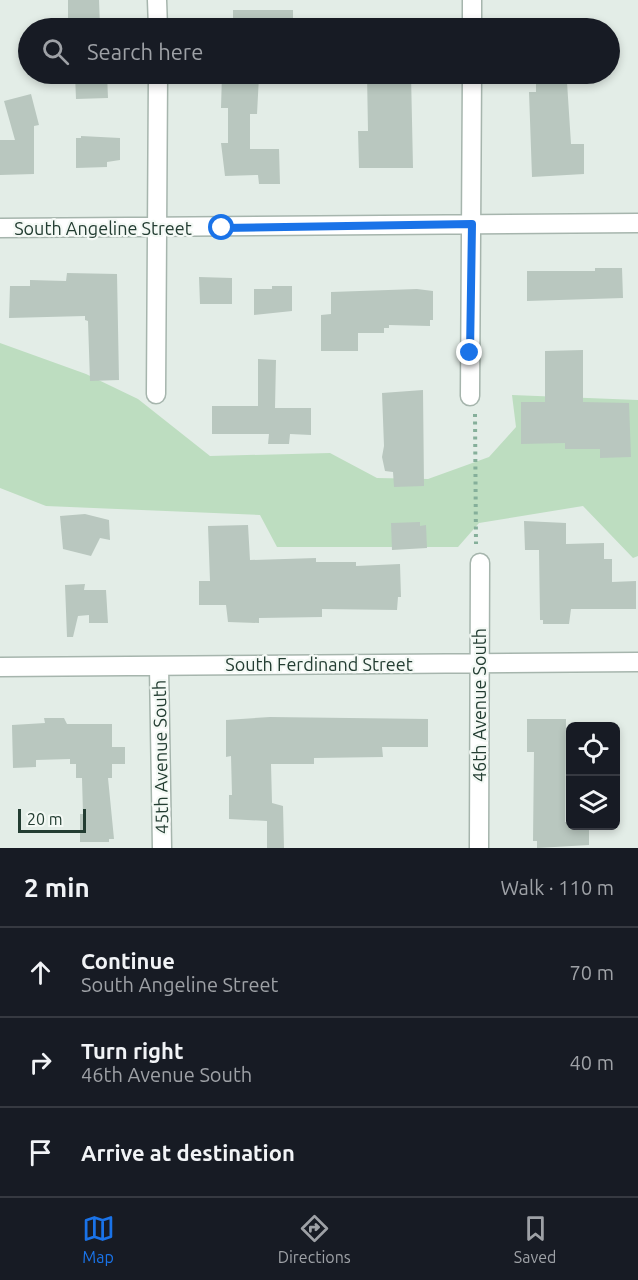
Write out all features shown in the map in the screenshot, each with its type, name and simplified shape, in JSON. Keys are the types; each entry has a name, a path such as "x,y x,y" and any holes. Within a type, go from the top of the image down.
{"street":[{"path":"158,0 158,18"},
{"path":"472,0 472,18"},
{"path":"156,394 158,84"},
{"path":"472,84 472,403"},
{"name":"South Angeline Street","path":"0,228 158,229 638,223"},
{"name":"46th Avenue South","path":"479,848 480,563"},
{"name":"South Ferdinand Street","path":"0,667 638,662"},
{"name":"45th Avenue South","path":"159,666 162,848"}],"path":[{"path":"472,403 476,542"}],"green space":[{"path":"0,343 86,374 138,399 210,456 330,453 377,478 428,479 489,457 516,427 512,395 638,400 638,556 633,558 583,506 479,523 458,547 277,547 260,515 46,506 0,488"}],"building":[{"path":"68,0 99,0 100,18 68,18"},
{"path":"233,10 293,10 293,18 233,18"},
{"path":"75,84 107,84 108,98 76,99"},
{"path":"222,84 259,84 257,114 250,114 250,149 279,149 280,184 259,184 258,175 225,176 221,143 228,143 228,108 221,108"},
{"path":"367,84 411,84 413,168 359,168 358,131 368,131"},
{"path":"536,84 567,84 571,144 584,144 584,174 532,177 529,92 536,92"},
{"path":"31,94 39,125 34,126 34,174 0,175 0,140 15,140 4,101"},
{"path":"81,136 120,138 120,160 107,162 107,167 76,168 76,138 81,138"},
{"path":"595,268 622,268 623,298 527,301 527,271 595,271"},
{"path":"67,273 117,274 119,380 90,381 88,321 85,320 85,316 9,318 10,286 30,286 30,280 66,281"},
{"path":"199,277 232,278 232,304 200,304"},
{"path":"272,286 292,286 292,311 254,315 254,289 272,289"},
{"path":"417,289 433,291 433,320 430,320 430,326 389,325 389,328 384,328 384,333 358,333 358,351 321,351 321,315 331,314 331,292"},
{"path":"583,350 583,402 629,403 631,457 600,458 600,449 565,449 565,443 521,444 521,402 545,402 545,351"},
{"path":"258,359 276,360 275,408 311,408 311,435 290,434 289,444 268,444 269,434 212,434 212,406 258,406"},
{"path":"423,390 424,486 394,487 393,472 385,471 382,457 384,446 382,393"},
{"path":"85,514 109,520 110,540 100,538 91,556 63,549 60,516"},
{"path":"524,521 566,523 566,544 604,543 604,559 612,559 612,582 636,581 636,609 571,609 569,624 543,624 543,620 540,620 539,550 525,550"},
{"path":"420,522 420,526 426,525 427,548 392,550 391,523"},
{"path":"248,525 250,560 316,558 316,562 356,562 356,566 400,564 401,597 398,597 397,610 322,609 322,617 259,618 259,623 228,622 226,605 199,605 199,581 210,581 208,526"},
{"path":"85,584 84,590 106,590 108,623 89,623 89,615 78,616 73,637 67,637 65,585"},
{"path":"270,717 428,719 428,747 382,747 383,757 314,758 314,764 271,764 272,803 283,806 284,848 267,848 267,821 229,819 229,795 232,795 231,756 226,757 226,720"},
{"path":"44,718 64,718 67,724 112,724 112,747 125,747 125,764 112,764 112,778 108,778 114,839 109,839 109,842 80,842 80,814 83,814 82,778 76,778 76,764 70,764 70,759 36,760 36,767 13,768 12,725 45,723"},
{"path":"527,719 566,719 566,830 589,830 589,845 537,848 537,841 533,841 534,752 527,752"}],"route":[{"path":"222,228 472,224 470,353"}]}
